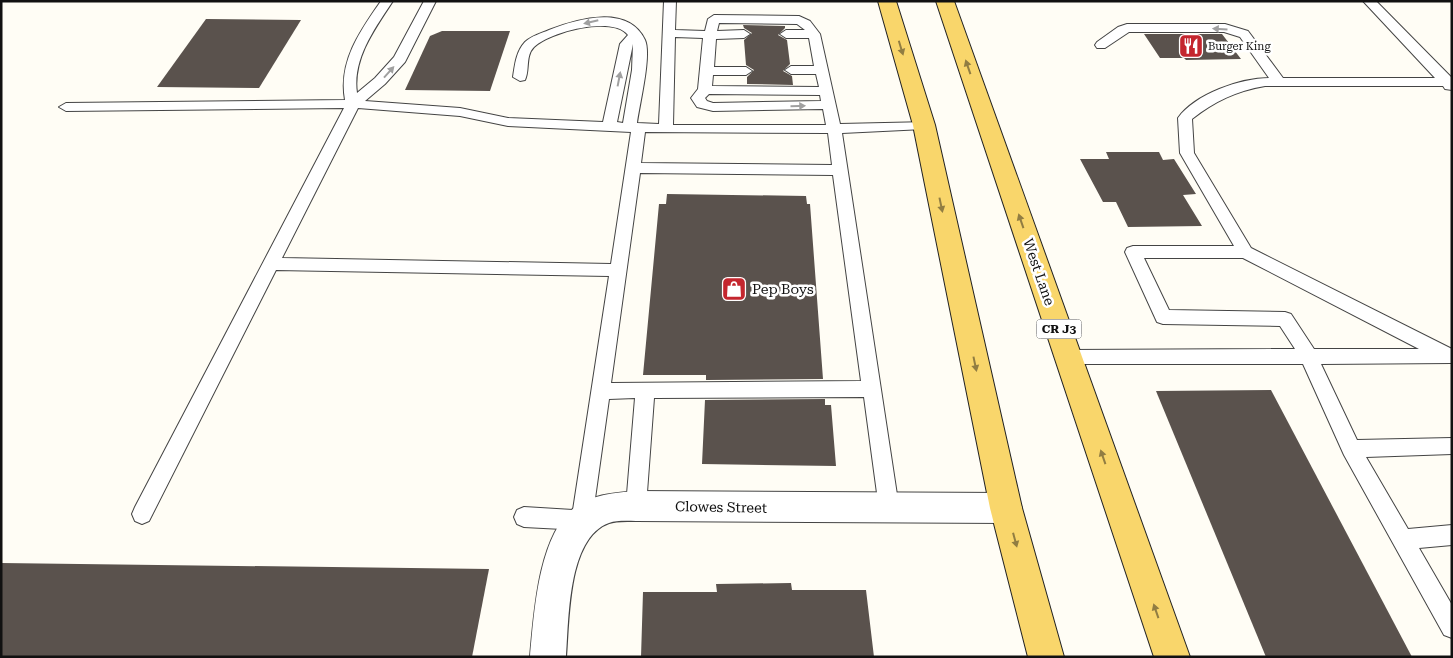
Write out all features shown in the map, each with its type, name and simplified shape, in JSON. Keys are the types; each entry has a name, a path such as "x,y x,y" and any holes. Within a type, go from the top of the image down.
{"main road":[{"path":"887,1 924,125 1006,508 1046,657"},
{"name":"West Lane","path":"945,1 1172,657"}],"street":[{"name":"Clowes Street","path":"582,520 602,510 636,506 1006,508"},
{"path":"548,657 558,570 570,538 582,520"}],"lane":[{"path":"353,104 349,92 349,78 355,54 386,1"},
{"path":"142,514 353,104 380,81 400,59 430,1"},
{"path":"666,129 670,1"},
{"path":"1370,1 1450,84"},
{"path":"829,106 713,107 702,104 698,98 705,90 710,35 714,19 799,20 806,24 814,34 834,129 889,508"},
{"path":"520,77 522,59 526,47 542,37 601,20 620,23 630,28 640,42 634,128 634,168 582,520 524,517"},
{"path":"1101,45 1127,28 1225,28 1244,34 1279,82"},
{"path":"669,34 744,34"},
{"path":"786,34 814,34"},
{"path":"609,127 626,44 635,35"},
{"path":"791,70 821,70"},
{"path":"707,72 746,71"},
{"path":"1245,252 1187,153 1185,118 1213,96 1236,86 1279,82 1450,84"},
{"path":"705,90 826,91"},
{"path":"66,107 353,104 460,112 508,122 666,129 834,129 924,125"},
{"path":"634,168 840,170"},
{"path":"1450,356 1245,252 1133,252 1163,317 1285,319 1308,355 1351,449 1452,627"},
{"path":"271,264 619,270"},
{"path":"1069,357 1450,356"},
{"path":"602,391 872,390"},
{"path":"636,506 645,391"},
{"path":"1351,449 1452,446"},
{"path":"1402,539 1452,535"}],"building":[{"path":"206,19 301,20 259,88 157,87"},
{"path":"743,25 785,26 778,35 787,40 790,64 783,71 792,76 793,85 747,84 747,77 754,70 746,65 744,40 752,33 744,28"},
{"path":"442,31 510,31 490,91 405,90 430,36"},
{"name":"Burger King","path":"1144,34 1222,34 1241,59 1186,60 1184,58 1160,58"},
{"path":"1106,152 1159,152 1163,160 1174,159 1196,194 1183,195 1202,226 1128,227 1116,202 1103,202 1080,159 1109,159"},
{"name":"Pep Boys","path":"667,194 806,196 807,204 810,204 823,379 706,380 706,375 643,375 659,204 666,204"},
{"path":"1271,390 1412,657 1266,657 1156,391"},
{"path":"825,399 825,405 831,405 836,466 702,464 705,400"},
{"path":"1,563 489,569 472,657 1,657"},
{"path":"791,583 792,590 866,590 874,657 641,657 643,592 717,592 716,584"}],"place":[{"name":"Burger King","path":"1191,46"},
{"name":"Pep Boys","path":"734,289"}]}
